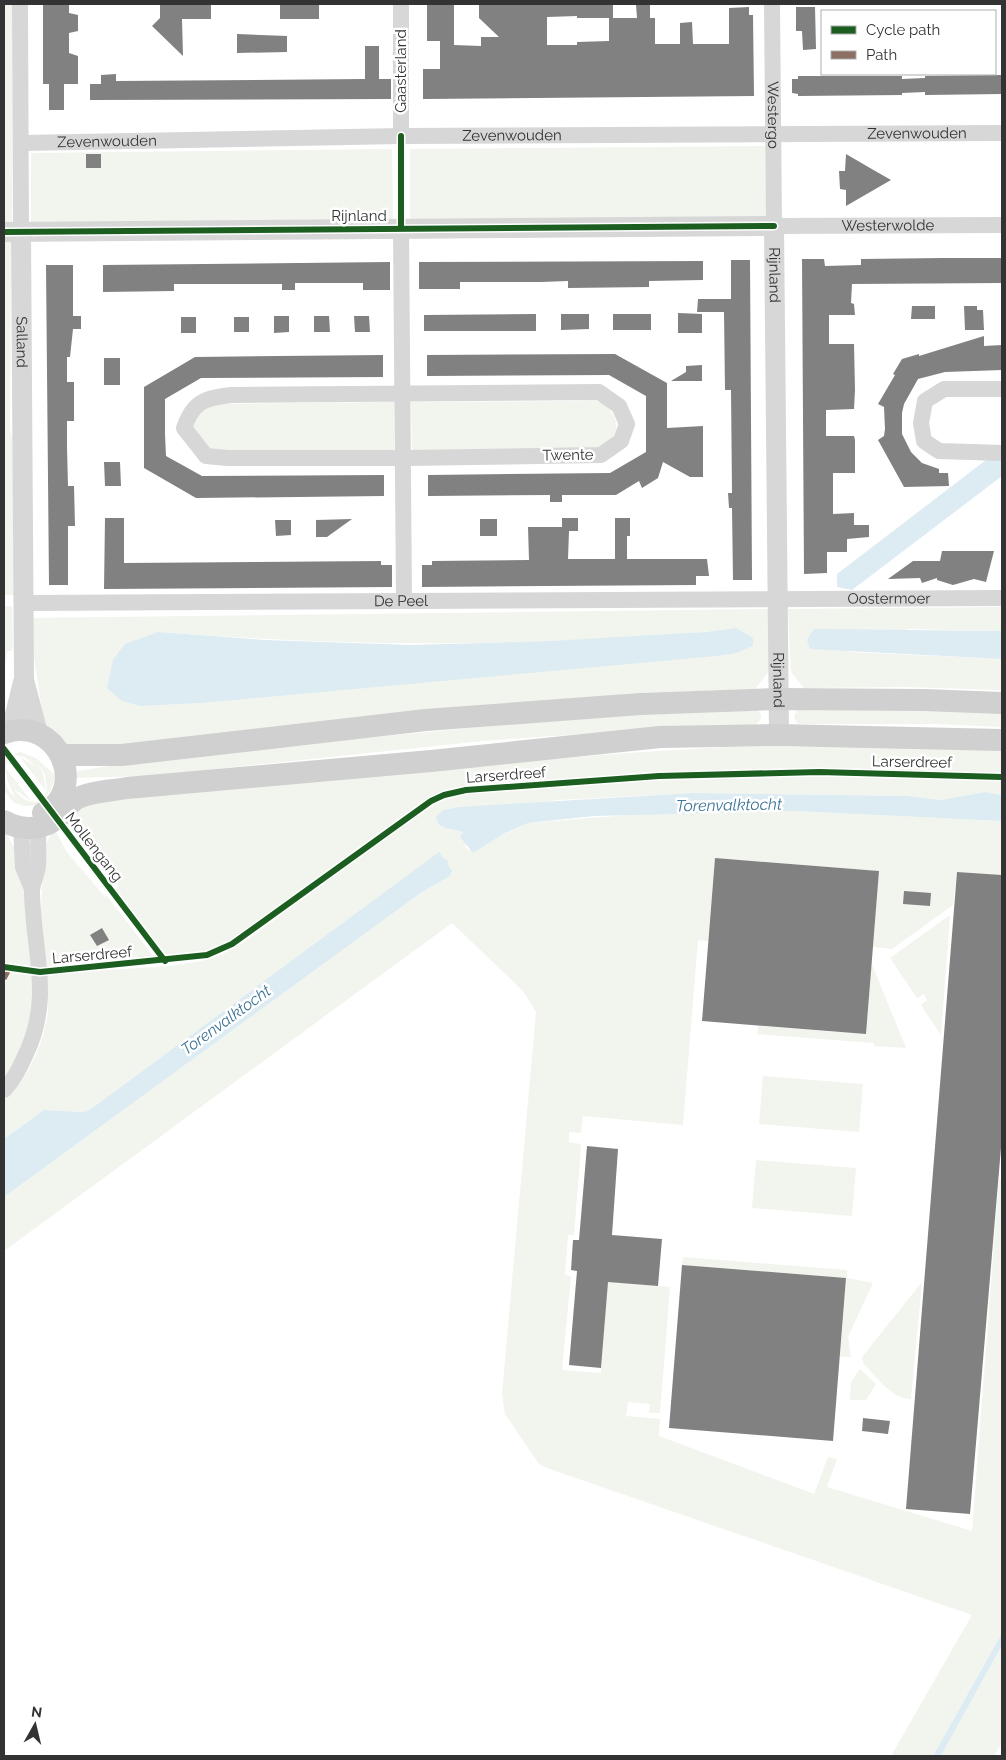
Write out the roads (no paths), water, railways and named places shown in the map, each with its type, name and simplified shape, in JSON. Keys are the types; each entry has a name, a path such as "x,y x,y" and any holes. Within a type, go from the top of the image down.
{"main road":[{"path":"7,739 32,744 45,751 53,763 261,737 446,718 640,704 779,699 924,700 1002,703"},
{"path":"4,807 14,814 22,816 26,823 53,821 65,798 63,761 51,742 38,733 29,730 7,739"},
{"name":"Larserdreef","path":"65,798 128,788 412,763 660,737 779,734 1002,740"}],"street":[{"name":"Salland","path":"20,4 21,143 13,232 24,680 38,733"},
{"name":"Gaasterland","path":"401,4 401,136"},
{"name":"Westergo","path":"772,4 774,226"},
{"name":"Zevenwouden","path":"21,143 401,136 1002,133"},
{"name":"Westerwolde","path":"774,226 1002,224"},
{"name":"Rijnland","path":"13,232 774,226 779,734"},
{"path":"401,228 405,458 404,601"},
{"path":"1002,389 944,389 925,401 921,424 924,441 939,451 1002,453"},
{"name":"Twente","path":"599,392 619,406 627,424 621,441 601,455 405,458 228,458 206,456 184,428 190,412 208,398 231,395 599,392"},
{"name":"Oostermoer","path":"777,600 1002,598"},
{"name":"De Peel","path":"23,603 777,600"},
{"name":"Salland","path":"7,739 24,680"},
{"path":"4,1090 11,1083 35,1037 41,1004 32,889 23,867 26,823"}],"water":[{"path":"1002,444 1002,476 852,590 837,587 837,574 986,460"},
{"path":"736,628 753,638 753,646 736,653 716,656 202,703 141,706 122,701 107,688 113,660 125,644 158,632 265,640 411,645 550,641 705,632"},
{"path":"814,629 1002,631 1002,659 810,649 807,640"},
{"name":"Torenvalktocht","path":"985,792 1002,795 1002,821 795,811 594,816 528,823 503,834 473,853 460,837 463,832 443,827 436,817 443,810 460,807 692,793 908,796 941,800"},
{"name":"Torenvalktocht","path":"439,852 449,862 447,864 452,871 450,876 422,892 4,1197 4,1139 44,1110 84,1112 91,1109"},
{"path":"1002,1633 1002,1645 941,1756 933,1756"}]}
